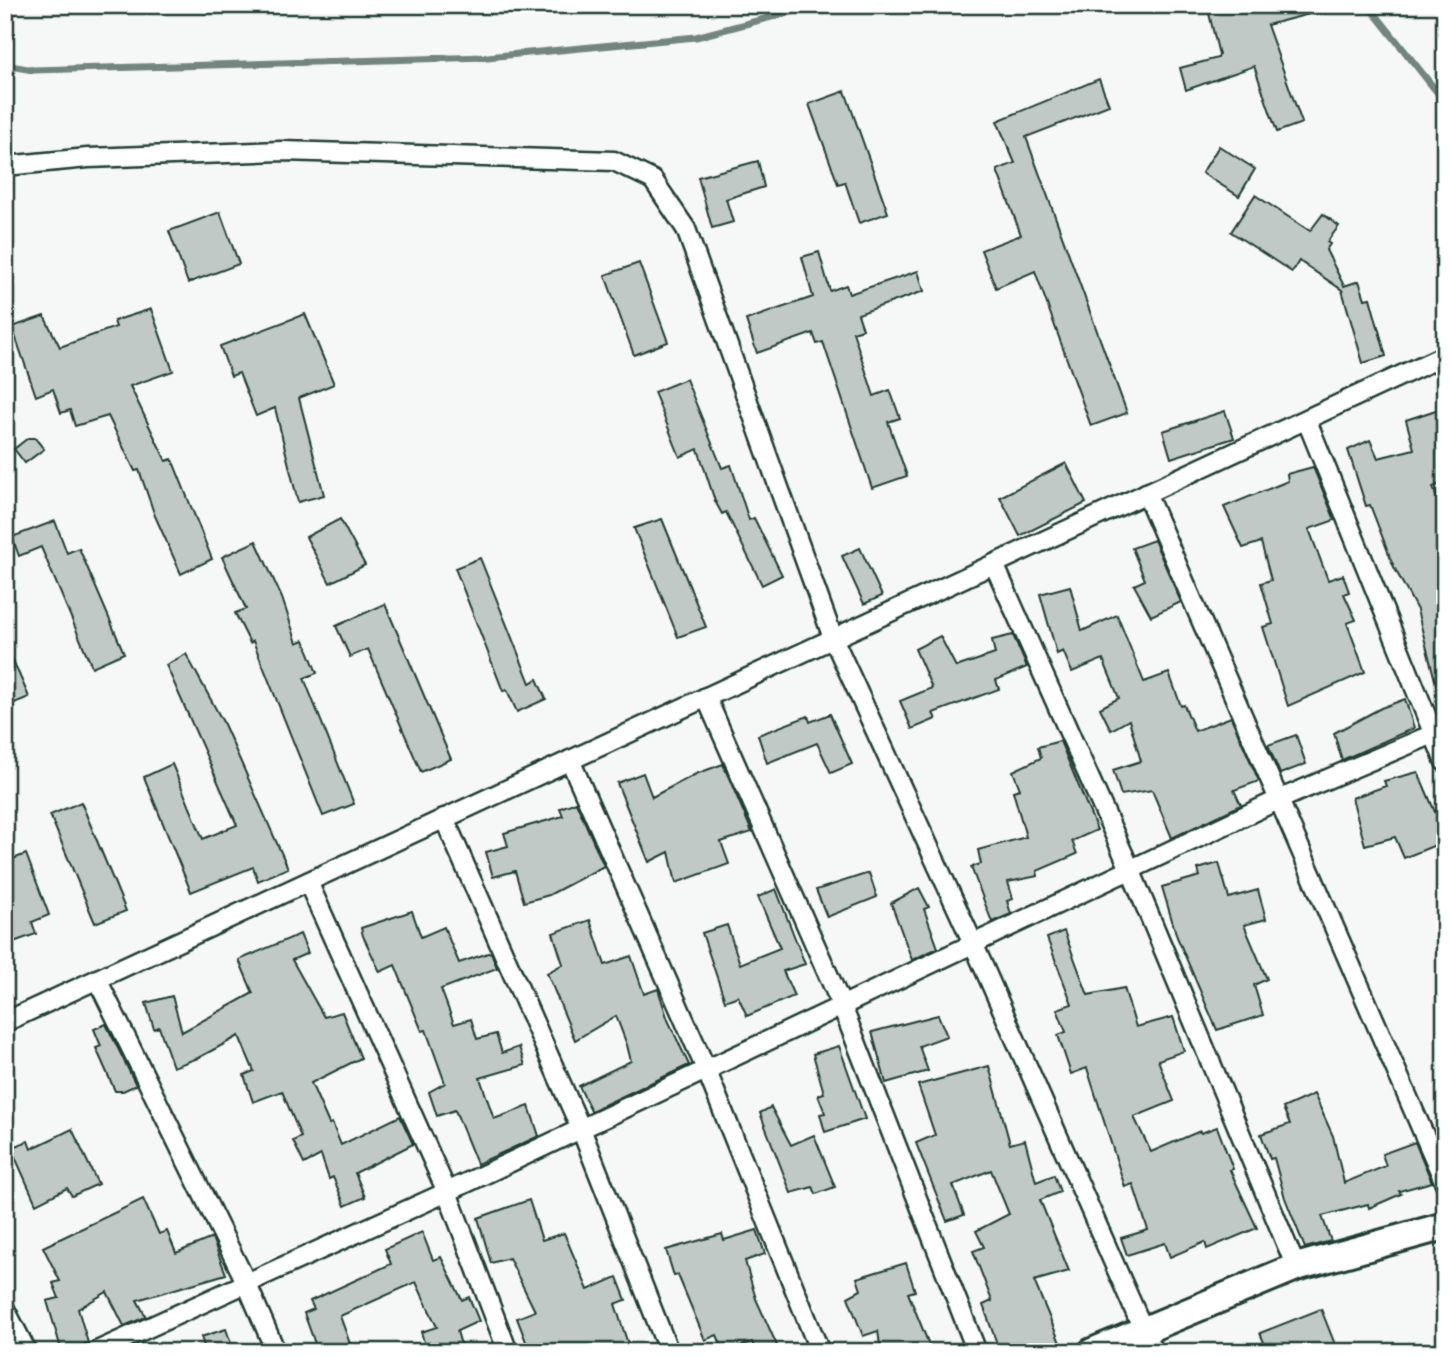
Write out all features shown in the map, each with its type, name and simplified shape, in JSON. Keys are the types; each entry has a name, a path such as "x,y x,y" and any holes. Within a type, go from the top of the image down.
{"main road":[{"path":"1092,1352 1148,1341 1296,1267 1445,1226"}],"street":[{"path":"5,166 88,158 282,151 614,161 653,180 686,229 833,638 973,943 1148,1341"},
{"path":"5,1022 1445,355"},
{"path":"1307,421 1439,732 1445,762"},
{"path":"1146,493 1445,1183"},
{"path":"994,564 1130,869 1296,1267"},
{"path":"706,697 842,1006 977,1352"},
{"path":"95,1352 447,1192 1278,800 1439,732"},
{"path":"570,760 705,1069 820,1352"},
{"path":"444,818 581,1129 669,1352"},
{"path":"307,882 447,1192 508,1352"},
{"path":"97,979 246,1282 276,1352"},
{"path":"5,1309 27,1352"}],"building":[{"path":"1207,5 1316,5 1317,12 1267,25 1302,123 1277,132 1254,66 1186,90 1180,68 1218,58 1219,55"},
{"path":"1099,79 1109,105 1026,137 1127,413 1091,426 1035,271 996,288 981,250 1021,235 997,170 1015,163 997,121"},
{"path":"845,91 888,213 859,223 845,182 838,184 809,104"},
{"path":"1219,146 1255,169 1239,196 1202,173"},
{"path":"758,161 764,187 726,199 733,222 712,228 698,177"},
{"path":"1255,195 1310,231 1323,214 1339,226 1327,242 1330,244 1326,250 1344,286 1359,281 1365,299 1370,298 1386,356 1363,363 1342,290 1299,261 1292,272 1231,232"},
{"path":"220,212 239,264 188,283 169,231"},
{"path":"819,252 830,291 846,285 849,294 918,271 924,291 858,314 863,329 853,332 874,396 890,390 900,418 888,422 907,476 872,488 823,342 817,344 813,333 757,353 746,320 813,297 802,257"},
{"path":"639,263 668,342 634,355 605,275"},
{"path":"151,309 173,371 130,386 166,461 172,459 212,559 181,574 155,516 139,470 135,471 108,416 75,426 70,410 61,413 53,389 36,396 12,327 44,316 60,347 116,327 114,321"},
{"path":"305,314 334,384 299,398 324,495 298,502 275,408 256,416 239,373 231,376 220,346"},
{"path":"686,379 722,468 731,465 749,520 754,518 782,575 762,585 726,512 722,514 715,501 698,449 680,457 654,392"},
{"path":"1445,407 1445,482 1433,487 1445,521 1445,691 1438,692 1417,610 1394,567 1370,505 1366,506 1348,450 1370,440 1378,458 1414,449 1406,420"},
{"path":"1225,411 1234,438 1171,458 1163,431"},
{"path":"28,438 35,438 44,449 25,463 14,449"},
{"path":"1066,463 1086,503 1020,536 1000,497"},
{"path":"1313,467 1335,520 1309,529 1328,580 1343,575 1349,592 1344,594 1356,620 1347,623 1365,672 1288,706 1263,627 1273,624 1261,583 1271,580 1261,542 1243,548 1224,507 1288,481 1287,474"},
{"path":"340,519 365,565 330,583 306,537"},
{"path":"662,519 706,627 678,637 634,528"},
{"path":"55,521 67,553 79,548 124,653 92,667 41,547 19,556 12,537"},
{"path":"1154,540 1181,602 1151,616 1134,585 1145,580 1132,548"},
{"path":"256,541 282,598 297,643 304,640 317,673 304,678 354,804 323,816 253,641 250,643 235,613 246,609 222,557"},
{"path":"860,548 882,596 864,604 842,556"},
{"path":"480,558 530,683 537,679 546,699 517,712 507,690 503,691 455,568"},
{"path":"1070,586 1082,631 1117,615 1144,682 1169,673 1181,706 1184,705 1195,731 1231,717 1259,781 1234,790 1241,805 1172,838 1152,790 1121,795 1113,770 1141,761 1129,720 1111,730 1100,708 1119,698 1103,659 1072,672 1063,651 1057,654 1040,594"},
{"path":"385,604 451,759 421,772 368,649 350,657 336,626"},
{"path":"1013,635 1027,667 996,680 999,689 933,713 936,719 912,729 900,701 932,688 915,649 940,636 956,667 995,654 992,640"},
{"path":"5,642 29,697 5,707"},
{"path":"186,654 223,722 288,868 258,881 253,867 191,892 144,777 172,764 203,839 237,825 166,665"},
{"path":"1405,699 1414,728 1342,760 1334,733 1381,708"},
{"path":"830,714 852,764 831,773 817,743 767,763 758,735 808,716 810,722"},
{"path":"1296,735 1306,764 1280,774 1268,745"},
{"path":"1060,741 1097,830 1072,841 1077,854 1037,871 1038,876 1008,882 1013,899 1007,901 1011,914 992,922 971,867 981,864 978,850 1026,837 1013,791 1020,789 1013,771 1041,758 1038,747"},
{"path":"723,764 752,832 721,842 729,864 676,883 669,852 649,862 617,783 643,773 652,797 696,774"},
{"path":"1418,772 1435,812 1445,809 1445,841 1404,858 1395,837 1365,845 1352,798 1386,786 1384,781"},
{"path":"81,802 126,911 95,923 50,815"},
{"path":"576,802 604,866 549,895 524,902 515,871 493,877 486,852 508,846 504,833 563,816 560,808"},
{"path":"26,854 49,915 32,922 36,934 5,945 5,862"},
{"path":"1219,863 1229,898 1258,890 1266,919 1244,925 1267,979 1254,985 1263,1015 1217,1030 1177,937 1162,887 1200,876 1198,869"},
{"path":"869,873 877,897 827,917 816,890"},
{"path":"919,888 929,907 924,909 938,948 912,960 891,903"},
{"path":"776,889 805,964 783,971 794,996 747,1016 738,996 725,1001 702,933 727,925 740,964 780,948 758,897"},
{"path":"412,911 421,937 444,927 459,963 491,952 497,968 441,989 454,1024 471,1019 477,1039 496,1034 502,1053 519,1047 525,1065 480,1078 494,1119 529,1106 539,1136 477,1164 455,1110 437,1116 429,1092 445,1083 426,1030 422,1031 395,965 380,972 363,936 361,928"},
{"path":"590,920 605,965 631,956 644,994 658,989 668,1020 689,1065 591,1111 579,1086 631,1061 627,1045 616,1016 575,1040 547,973 563,964 553,933"},
{"path":"1064,931 1088,995 1124,988 1136,1027 1173,1017 1184,1051 1158,1060 1174,1101 1134,1117 1151,1152 1200,1131 1201,1133 1217,1127 1233,1169 1230,1170 1257,1228 1207,1249 1205,1242 1170,1257 1165,1243 1127,1255 1121,1238 1148,1230 1133,1184 1125,1187 1087,1068 1071,1074 1058,1035 1066,1032 1057,1009 1072,1004 1047,938"},
{"path":"300,934 308,953 292,960 324,1017 342,1012 361,1058 311,1083 329,1124 332,1123 341,1145 400,1116 413,1144 355,1173 365,1197 345,1206 333,1177 329,1179 321,1155 304,1164 293,1141 301,1137 282,1091 253,1102 244,1075 254,1071 239,1036 198,1058 173,1067 159,1027 154,1029 146,1003 172,996 182,1032 253,993 239,960"},
{"path":"938,1015 947,1036 919,1046 928,1071 886,1083 872,1032"},
{"path":"106,1024 136,1085 123,1091 115,1091 96,1048 101,1046 94,1029"},
{"path":"839,1046 865,1119 825,1132 820,1114 825,1113 818,1095 824,1093 813,1054"},
{"path":"989,1066 1010,1144 1025,1140 1036,1182 1054,1175 1060,1192 1040,1200 1069,1271 1034,1281 1064,1352 1000,1352 983,1305 992,1301 973,1251 984,1247 976,1231 1009,1214 991,1170 953,1185 964,1215 947,1221 916,1143 935,1135 918,1085"},
{"path":"1314,1094 1333,1136 1344,1183 1386,1166 1382,1154 1415,1142 1432,1182 1399,1191 1401,1194 1369,1208 1368,1204 1322,1216 1331,1241 1305,1248 1285,1198 1274,1158 1270,1159 1261,1134 1290,1124 1283,1108"},
{"path":"771,1107 791,1145 814,1135 835,1187 816,1194 813,1187 791,1193 760,1113"},
{"path":"72,1129 98,1184 72,1196 67,1188 36,1204 11,1148 28,1141 31,1149"},
{"path":"143,1199 159,1234 167,1231 176,1253 212,1238 226,1274 137,1300 146,1317 124,1326 107,1292 78,1309 88,1343 62,1352 47,1301 59,1298 53,1283 60,1281 43,1247"},
{"path":"529,1200 542,1240 564,1233 588,1290 617,1277 626,1300 615,1304 629,1347 614,1352 566,1352 564,1346 550,1352 530,1352 517,1318 535,1311 509,1258 491,1263 478,1218"},
{"path":"757,1230 765,1254 745,1261 756,1299 780,1352 756,1352 752,1342 724,1352 717,1335 705,1340 678,1275 674,1276 666,1250 722,1234 724,1240"},
{"path":"422,1232 433,1260 441,1257 462,1300 469,1297 479,1321 457,1331 463,1352 427,1352 421,1332 437,1327 416,1282 340,1316 353,1352 318,1352 304,1313 314,1309 310,1301 391,1264 385,1249"},
{"path":"906,1263 915,1291 908,1293 932,1352 881,1352 878,1331 863,1336 848,1297 861,1290 857,1278"},
{"path":"1321,1309 1338,1352 1268,1352 1260,1333"},
{"path":"226,1329 234,1352 206,1352 201,1337"}],"waterway":[{"path":"5,65 33,70 487,57 696,37 817,5"},
{"path":"1368,5 1445,102"}]}
